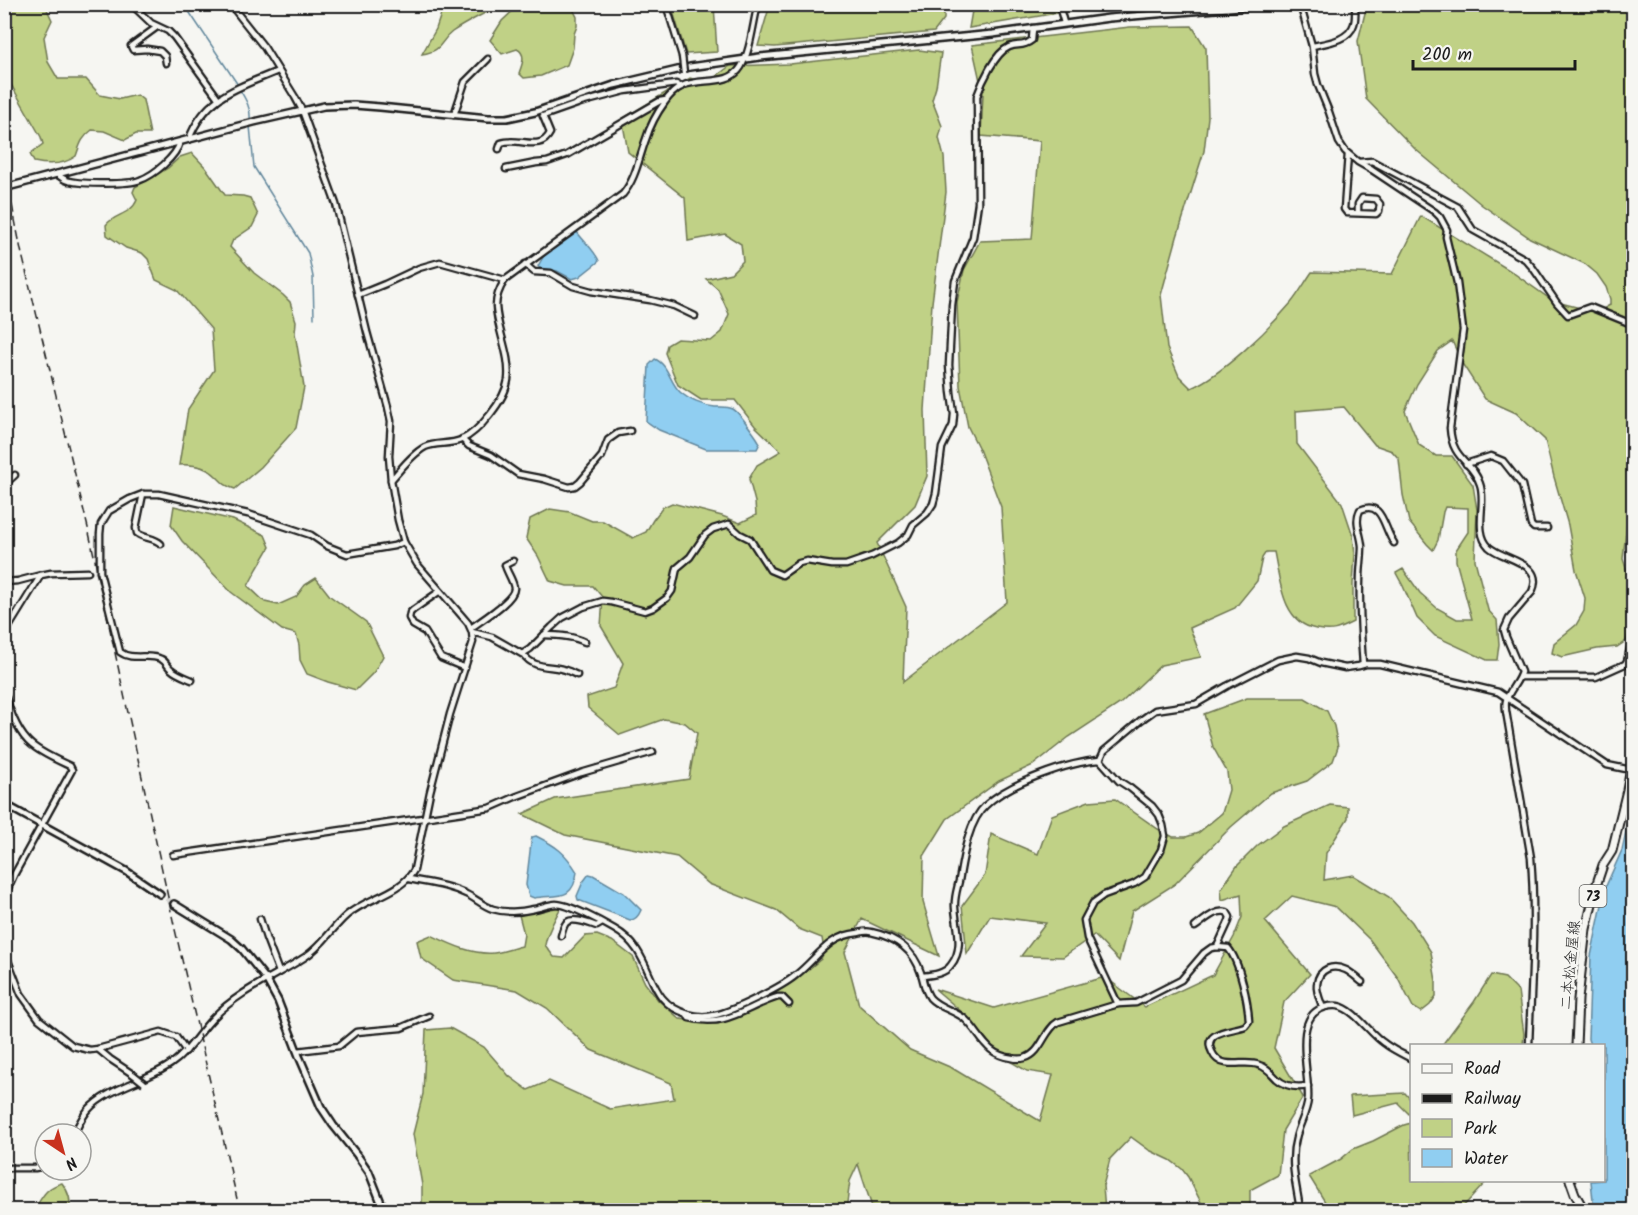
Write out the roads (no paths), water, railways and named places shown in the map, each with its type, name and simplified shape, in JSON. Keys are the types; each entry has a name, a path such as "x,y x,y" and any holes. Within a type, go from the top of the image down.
{"main road":[{"path":"1634,547 1634,554"},
{"name":"二本松金屋線","path":"1576,1044 1578,999 1586,929 1603,865 1612,851 1634,751"},
{"path":"1571,1182 1584,1210"}],"street":[{"path":"131,4 145,19 168,31 174,37 218,98"},
{"path":"81,1122 93,1105 170,1066 186,1051 214,1016 245,992 318,947 340,921 360,905 409,879 414,870 430,792 452,704 473,642 472,630 463,616 417,564 404,542 391,480 388,408 357,295 336,204 302,110 264,46 230,4"},
{"path":"666,4 682,56 687,84"},
{"path":"391,480 426,446 453,442 472,434 495,409 508,380 496,314 499,289 505,280 525,264 611,203 627,189 634,175 646,136 666,100 687,84 722,79 738,72 745,59 758,4"},
{"path":"1016,4 1030,7 1043,4"},
{"path":"1054,4 1060,9 1064,24"},
{"path":"541,113 615,85 690,67 1109,18 1239,9 1276,4"},
{"path":"1300,4 1312,46 1318,85 1339,142 1358,162 1435,212 1447,230 1446,237 1457,283 1463,330 1450,436 1458,455 1477,477 1483,495 1481,531 1485,542 1493,550 1527,567 1534,579 1532,592 1509,619 1504,630 1521,672 1506,702 1533,877 1529,1044"},
{"path":"1312,46 1334,41 1347,35 1354,26 1355,4"},
{"path":"157,27 131,46 133,50 160,51 165,56 166,63"},
{"path":"523,654 562,618 594,603 624,604 645,611 653,608 667,598 672,591 677,568 690,557 705,535 717,527 729,524 750,539 770,570 782,575 799,563 807,561 846,565 872,556 898,543 927,513 936,493 942,448 953,424 954,407 949,365 952,304 955,281 973,237 978,203 977,96 991,66 1008,48 1023,46 1032,40 1034,28"},
{"path":"454,115 465,82 488,58"},
{"path":"189,139 194,125 218,98 278,71"},
{"path":"4,188 324,106 354,105 507,118 541,113 636,89 676,84 681,87"},
{"path":"506,169 557,160 660,101 666,100"},
{"path":"499,149 501,143 507,141 525,141 536,144 543,141 550,133 541,113"},
{"path":"57,174 69,181 138,182 169,159 178,149 180,142"},
{"path":"1348,154 1344,209 1347,213 1376,214 1379,212 1380,204 1378,200 1362,198 1358,204 1358,213"},
{"path":"1358,162 1372,161 1458,207 1473,230 1525,259 1568,315 1590,307 1634,325"},
{"path":"357,295 418,268 440,262 505,280"},
{"path":"525,264 534,272 551,273 573,286 674,306 695,316"},
{"path":"462,439 469,446 491,455 518,474 569,487 575,486 588,473 602,456 608,440 618,433 630,431"},
{"path":"1466,464 1491,456 1503,461 1524,490 1528,520 1531,525 1534,528 1547,528"},
{"path":"4,485 15,475"},
{"path":"192,680 173,671 163,659 120,652 100,572 101,524 109,511 142,494 159,494 248,514 311,535 327,546 347,554 394,546 404,542"},
{"path":"142,494 137,533 161,544"},
{"path":"1363,665 1360,599 1362,545 1357,521 1360,510 1374,508 1394,543"},
{"path":"472,630 512,595 514,589 505,565 513,561"},
{"path":"4,582 18,581 41,574 88,572"},
{"path":"4,635 41,574"},
{"path":"440,591 413,610 409,618 413,625 425,632 441,658 465,668"},
{"path":"472,630 492,637 523,654 529,661 543,667 566,670 576,675"},
{"path":"1520,677 1596,677 1628,661 1634,632"},
{"path":"544,635 585,642"},
{"path":"1100,760 1104,751 1155,710 1196,704 1278,660 1297,656 1345,668 1372,663 1380,664 1489,689 1508,698 1606,765 1631,770"},
{"path":"4,691 11,712 29,742 40,751 70,766 72,770 14,874 4,901"},
{"path":"173,855 490,808 581,773 653,752"},
{"path":"922,976 946,970 958,950 955,900 963,855 975,822 986,805 1004,792 1051,771 1083,761 1100,760"},
{"path":"1100,760 1119,781 1152,806 1164,825 1165,836 1161,850 1144,877 1134,884 1104,895 1094,903 1084,920 1087,938 1118,1004"},
{"path":"4,804 126,871 160,894"},
{"path":"409,879 456,890 496,910 532,910 555,904 569,907 602,923 629,940 637,950 651,982 661,996 673,1009 698,1016 716,1015 747,1002 791,979 828,944 847,934 869,932 895,940 905,947 917,962 924,989 933,1000 963,1018 985,1046 994,1053 1023,1059 1041,1044 1052,1026 1058,1022 1118,1004 1136,1002 1181,980 1211,948 1217,946 1228,948 1236,960 1249,1021 1245,1026 1220,1032 1212,1037 1209,1045 1215,1058 1228,1064 1262,1065 1287,1086 1308,1086"},
{"path":"174,904 231,939 266,979 278,1001 321,1107 369,1172 384,1210"},
{"path":"1195,927 1215,913 1227,912 1230,917 1229,921 1217,946"},
{"path":"260,919 279,972"},
{"path":"561,936 568,921 579,921 597,926 602,923"},
{"path":"4,950 21,994 34,1014 73,1046 98,1049 161,1032 176,1036 186,1051"},
{"path":"1323,1008 1317,991 1321,972 1327,968 1337,967 1346,970 1362,982"},
{"path":"687,1014 689,1018 710,1021 742,1014 778,997 782,997 789,1004"},
{"path":"1300,1210 1292,1159 1296,1137 1307,1110 1305,1029 1311,1015 1331,1005 1342,1006 1382,1042 1410,1058"},
{"path":"297,1050 339,1046 356,1032 401,1028 429,1016"},
{"path":"98,1049 144,1083"},
{"path":"4,1168 33,1168"}],"water":[{"path":"577,232 594,253 598,262 579,277 572,279 557,271 538,266 546,252"},
{"path":"655,359 663,365 680,392 688,398 706,405 728,407 736,411 760,443 757,449 706,449 659,430 646,421 649,365"},
{"path":"1633,800 1633,1210 1594,1210 1591,1182 1605,1182 1605,1044 1590,1044 1588,1039 1591,956 1606,886 1622,850"},
{"path":"536,836 559,850 577,872 572,888 563,895 534,898 529,896 526,885 532,837"},
{"path":"589,874 624,893 641,910 637,917 630,920 578,900 577,896"}],"waterway":[{"path":"184,4 238,85"},
{"path":"240,90 249,108 250,121"},
{"path":"250,126 254,167 308,253 313,277 314,318"},
{"path":"4,623 6,625 4,628"},
{"path":"4,703 9,718 17,729"},
{"path":"21,736 25,743"}],"tunnel":[{"path":"88,572 100,572"},
{"path":"160,894 174,904"}],"railway":[{"path":"4,165 21,250 88,528 174,925 237,1199"}]}
